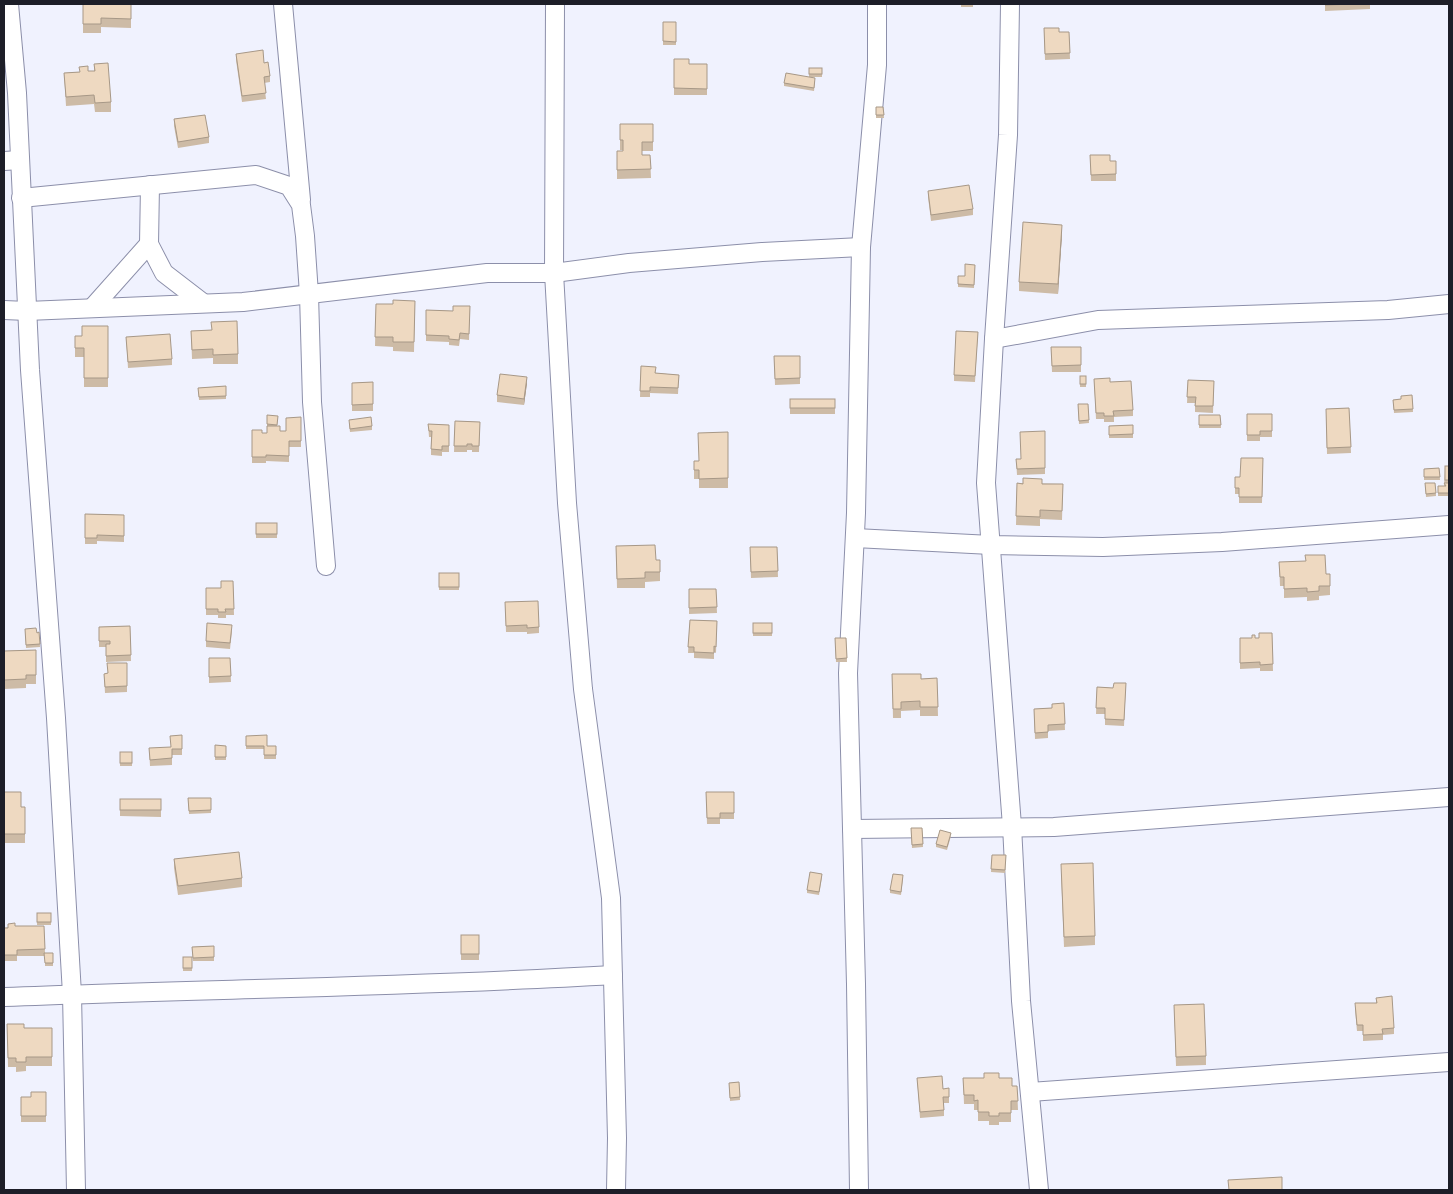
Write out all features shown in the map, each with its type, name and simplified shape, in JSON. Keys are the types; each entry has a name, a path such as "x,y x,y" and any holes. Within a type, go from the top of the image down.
{"street":[{"path":"9,4 17,93 12,161 21,198 30,370 56,718 72,994 76,1190"},
{"path":"555,4 554,273 567,503 583,689 611,898 617,1138 616,1190"},
{"path":"859,1190 848,673 855,538 861,247 877,65 877,4"},
{"path":"1010,4 1008,135 986,483 1012,826 1021,1001 1039,1190"},
{"path":"284,5 301,205 306,236 310,294 312,402 326,566"},
{"path":"21,198 256,175 289,186 301,205"},
{"path":"150,185 149,244 164,273 203,303"},
{"path":"92,308 149,244"},
{"path":"4,310 27,311 243,302 488,274 554,273 629,263 762,252 861,247"},
{"path":"994,339 1098,320 1388,310 1449,304"},
{"path":"855,538 991,545 1113,547 1232,541 1449,525"},
{"path":"852,829 1054,827 1449,797"},
{"path":"4,997 498,981 613,975"},
{"path":"1030,1092 1449,1062"}],"building":[{"path":"83,4 131,4 131,19 101,18 101,24 83,24"},
{"path":"663,22 676,22 676,42 663,41"},
{"path":"1044,28 1059,28 1059,32 1069,32 1070,53 1045,54"},
{"path":"263,50 264,63 268,62 270,76 264,77 266,93 242,96 236,54"},
{"path":"674,59 689,59 689,64 707,64 707,89 674,88"},
{"path":"108,63 111,102 95,103 94,95 66,97 64,73 80,72 79,67 88,66 88,71 95,71 94,64"},
{"path":"809,68 822,68 822,74 809,74"},
{"path":"786,73 815,78 814,88 784,83"},
{"path":"876,107 883,107 884,115 876,115"},
{"path":"205,115 209,137 178,142 174,119"},
{"path":"620,124 653,124 653,142 642,142 642,155 650,155 651,169 617,170 617,151 623,151 623,140 620,140"},
{"path":"1090,155 1110,155 1110,161 1116,161 1116,174 1091,175"},
{"path":"969,185 973,209 931,215 928,191"},
{"path":"1023,222 1062,225 1058,284 1019,282"},
{"path":"965,264 975,265 974,285 958,284 958,276 965,276"},
{"path":"393,300 415,301 414,342 393,342 393,337 375,337 376,304 393,304"},
{"path":"453,306 470,306 469,334 460,333 459,340 449,339 449,336 426,335 426,310 453,311"},
{"path":"237,321 238,354 213,355 213,349 192,350 191,331 212,330 211,322"},
{"path":"82,326 108,326 108,378 84,378 84,348 75,348 75,336 82,336"},
{"path":"956,331 978,332 975,376 954,375"},
{"path":"170,334 172,359 128,362 126,337"},
{"path":"1051,347 1081,347 1081,365 1052,366"},
{"path":"774,356 800,356 800,378 775,379"},
{"path":"641,366 656,367 655,373 679,375 678,388 650,387 650,391 640,391"},
{"path":"500,374 527,377 524,399 497,395"},
{"path":"1080,376 1086,376 1086,384 1080,384"},
{"path":"1110,378 1110,382 1131,381 1133,410 1113,411 1114,416 1104,416 1104,413 1096,413 1094,379"},
{"path":"1188,380 1214,381 1213,406 1195,406 1196,397 1187,397"},
{"path":"373,382 373,404 352,405 352,383"},
{"path":"226,386 226,396 199,397 198,388"},
{"path":"1412,395 1413,409 1394,410 1393,400 1401,399 1401,396"},
{"path":"790,399 835,399 835,408 790,408"},
{"path":"1078,404 1088,404 1089,420 1079,421"},
{"path":"1349,408 1351,447 1327,448 1326,409"},
{"path":"1247,414 1272,414 1272,431 1260,431 1260,435 1247,435"},
{"path":"267,415 278,416 277,425 267,424"},
{"path":"1199,415 1220,415 1221,425 1199,425"},
{"path":"301,417 301,441 289,441 289,456 266,455 266,457 252,457 252,430 262,430 262,433 267,433 267,426 280,426 280,431 286,431 286,418"},
{"path":"371,417 372,426 350,429 349,420"},
{"path":"455,421 480,422 479,446 467,444 467,446 454,446"},
{"path":"428,424 449,425 449,446 442,446 442,450 431,449 432,431 429,431"},
{"path":"1133,425 1133,434 1109,435 1109,426"},
{"path":"1045,431 1045,468 1017,469 1016,459 1021,459 1020,432"},
{"path":"728,432 728,478 699,479 699,470 694,470 694,461 699,461 698,433"},
{"path":"1241,458 1263,458 1262,497 1239,497 1239,488 1235,488 1235,477 1240,477"},
{"path":"1445,466 1449,466 1449,480 1445,480"},
{"path":"1439,468 1440,477 1424,477 1424,469"},
{"path":"1023,478 1042,479 1042,484 1063,484 1062,511 1040,510 1040,517 1016,516 1017,483 1023,484"},
{"path":"1425,483 1435,483 1436,493 1426,494"},
{"path":"1444,483 1449,483 1449,493 1438,493 1438,486 1446,486"},
{"path":"85,514 124,515 124,536 97,535 97,538 85,538"},
{"path":"256,523 277,523 277,534 256,534"},
{"path":"655,545 656,560 660,560 660,572 645,572 645,578 617,579 616,546"},
{"path":"750,547 777,547 778,571 751,572"},
{"path":"1305,555 1325,555 1326,574 1330,574 1330,586 1319,586 1319,591 1307,592 1307,588 1284,589 1284,577 1280,577 1279,562 1306,561"},
{"path":"439,573 459,573 459,587 439,587"},
{"path":"221,581 233,581 234,609 225,609 226,612 218,612 218,609 206,609 206,588 221,588"},
{"path":"689,589 716,589 717,607 689,608"},
{"path":"538,601 539,627 527,628 527,625 506,626 505,602"},
{"path":"690,620 717,621 714,653 694,652 694,647 688,647"},
{"path":"207,623 232,625 230,643 206,641"},
{"path":"753,623 772,623 772,633 753,633"},
{"path":"130,626 131,655 106,656 106,644 110,644 110,641 99,641 99,627"},
{"path":"36,628 37,633 39,632 40,644 26,645 25,629"},
{"path":"1259,633 1272,633 1273,664 1260,665 1260,662 1240,663 1240,638 1252,638 1252,635 1255,635 1255,638 1259,638"},
{"path":"835,638 846,638 847,658 836,659"},
{"path":"36,650 36,675 26,675 26,679 4,680 4,651"},
{"path":"209,658 230,658 231,676 209,677"},
{"path":"107,663 127,663 127,686 105,687 104,674 108,673"},
{"path":"892,674 921,674 921,679 937,678 938,707 920,707 920,701 901,702 901,709 893,709"},
{"path":"1114,683 1126,683 1124,720 1105,719 1105,708 1096,708 1097,687 1113,688"},
{"path":"1064,703 1065,724 1048,725 1048,732 1035,733 1034,709 1052,708 1052,704"},
{"path":"182,735 182,749 172,749 172,758 150,760 149,748 171,747 170,736"},
{"path":"267,735 267,746 276,746 276,755 264,755 264,746 246,746 246,736"},
{"path":"215,745 226,746 226,757 215,757"},
{"path":"120,752 132,752 132,763 120,763"},
{"path":"4,792 21,792 21,807 25,807 25,834 4,834"},
{"path":"706,792 734,792 734,813 720,813 720,818 707,818"},
{"path":"188,798 211,798 211,810 189,811"},
{"path":"120,799 161,799 161,810 120,810"},
{"path":"911,828 922,828 923,844 912,845"},
{"path":"940,830 951,833 947,847 936,844"},
{"path":"239,852 242,878 178,886 174,859"},
{"path":"992,855 1006,855 1005,870 991,869"},
{"path":"1093,863 1095,936 1064,937 1061,864"},
{"path":"810,872 822,874 819,892 807,890"},
{"path":"893,874 903,875 901,892 890,890"},
{"path":"37,913 51,913 51,922 37,922"},
{"path":"15,923 15,926 44,926 45,949 17,950 17,955 4,955 4,928 8,928 8,924"},
{"path":"461,935 479,935 479,954 461,954"},
{"path":"214,946 214,957 193,958 192,947"},
{"path":"44,953 53,953 53,963 45,963"},
{"path":"183,957 192,957 192,968 183,968"},
{"path":"1392,996 1394,1028 1382,1029 1383,1034 1363,1035 1363,1025 1357,1025 1355,1003 1377,1003 1376,998"},
{"path":"1204,1004 1206,1056 1176,1057 1174,1005"},
{"path":"7,1024 24,1024 24,1028 52,1028 52,1057 26,1057 26,1062 16,1062 16,1058 8,1058"},
{"path":"984,1073 999,1073 999,1078 1012,1078 1012,1086 1017,1086 1018,1101 1011,1101 1011,1113 999,1113 999,1116 989,1116 989,1112 978,1112 978,1100 974,1101 974,1095 964,1095 963,1078 984,1078"},
{"path":"942,1076 943,1089 949,1088 949,1097 943,1097 944,1110 920,1112 917,1078"},
{"path":"739,1082 740,1097 730,1098 729,1083"},
{"path":"31,1092 46,1092 46,1116 21,1116 21,1097 31,1097"},
{"path":"1282,1177 1282,1190 1229,1190 1228,1180"}]}
